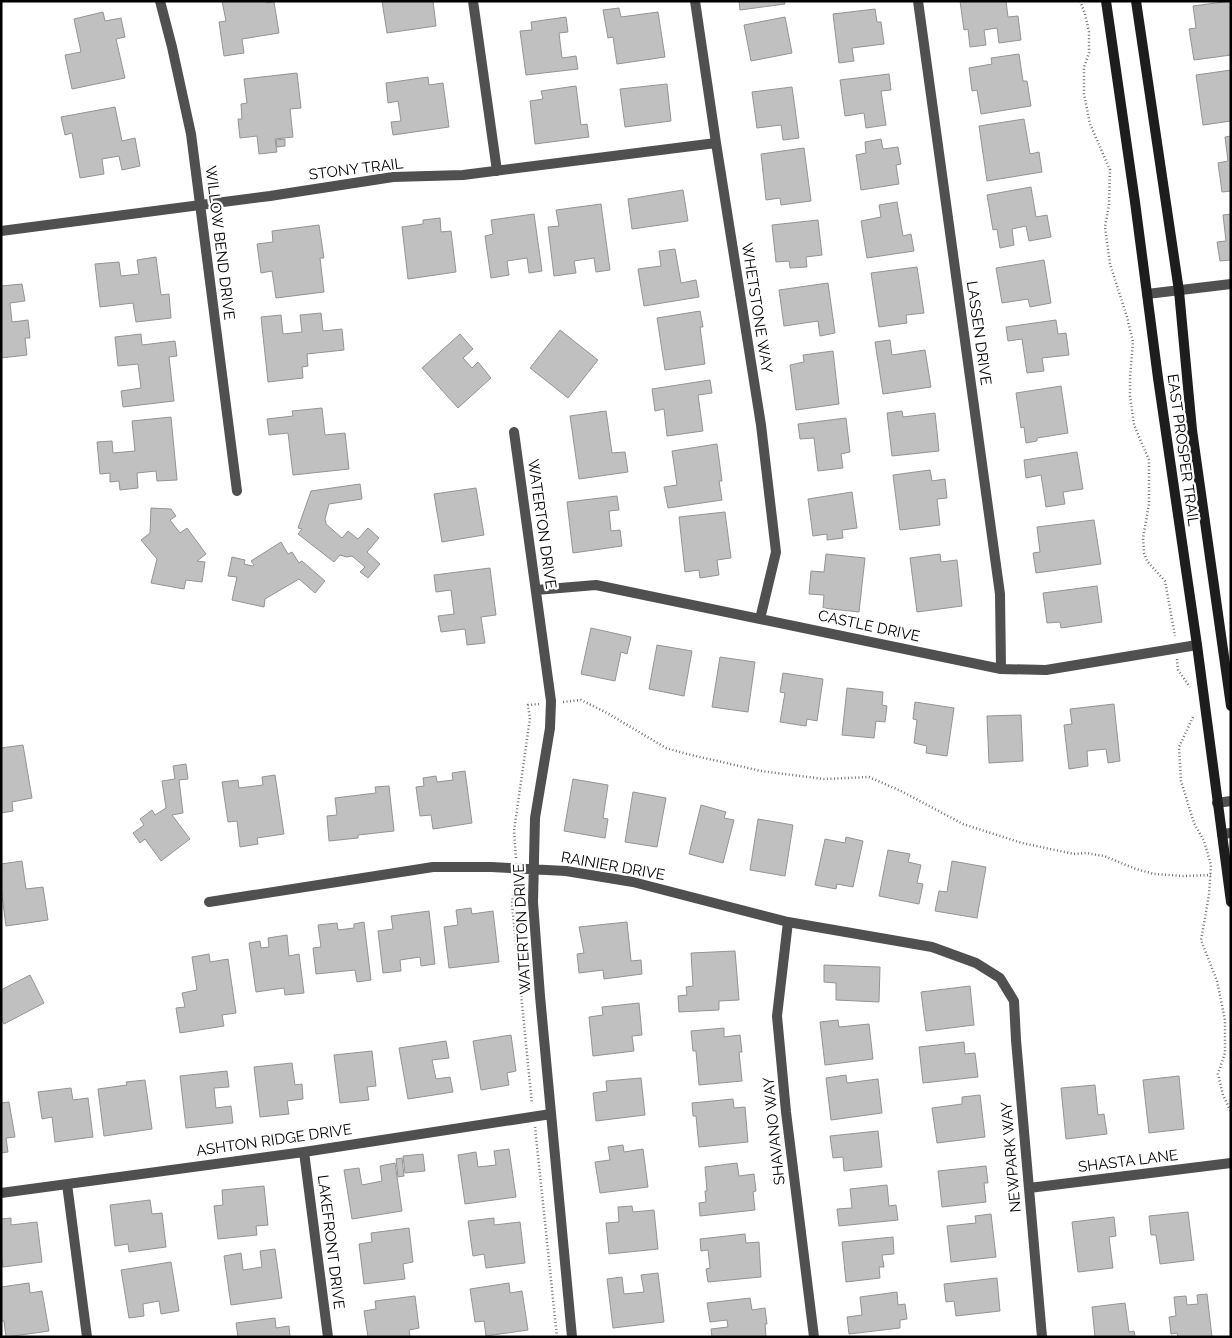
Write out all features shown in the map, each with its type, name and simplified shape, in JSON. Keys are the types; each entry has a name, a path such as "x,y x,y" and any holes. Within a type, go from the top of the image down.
{"main road":[{"name":"EAST PROSPER TRAIL","path":"1106,1 1197,645 1217,803 1226,834 1231,902"},
{"name":"EAST PROSPER TRAIL","path":"1136,1 1179,291 1192,430 1231,706"}],"street":[{"name":"WILLOW BEND DRIVE","path":"160,1 191,134 236,491"},
{"path":"473,1 498,172"},
{"name":"WHETSTONE WAY","path":"695,1 761,425 776,552 760,619"},
{"name":"LASSEN DRIVE","path":"918,1 1000,594 1001,669"},
{"name":"STONY TRAIL","path":"1,231 270,196 393,177 463,176 716,143"},
{"path":"1147,294 1231,284"},
{"name":"WATERTON DRIVE","path":"514,432 551,701 550,728 535,818 532,869 533,911 550,1114 572,1337"},
{"name":"CASTLE DRIVE","path":"536,590 596,585 1001,669 1046,670 1197,645"},
{"path":"1217,803 1231,802"},
{"name":"RAINIER DRIVE","path":"209,902 433,868 491,867 566,871 633,882 788,922 932,947 976,963 1000,978"},
{"name":"SHAVANO WAY","path":"788,922 777,1016 786,1112 814,1337"},
{"name":"NEWPARK WAY","path":"1000,978 1014,1001 1042,1337"},
{"name":"ASHTON RIDGE DRIVE","path":"1,1193 304,1152 550,1114"},
{"name":"LAKEFRONT DRIVE","path":"304,1152 328,1337"},
{"name":"SHASTA LANE","path":"1029,1188 1231,1163"},
{"path":"67,1184 88,1337"}],"path":[{"path":"1080,1 1089,32 1089,53 1084,68 1084,94 1090,124 1110,170 1110,205 1105,227 1110,264 1133,342 1130,396 1134,426 1149,460 1149,504 1143,538 1144,553 1147,561 1164,581 1173,622 1178,670 1189,686 1190,693"},
{"path":"1193,709 1194,717 1179,747 1181,781 1194,823 1204,842 1211,865 1209,895 1201,940 1217,981 1225,1020 1226,1053 1218,1074 1223,1095 1231,1112"}],"building":[{"path":"222,1 274,2 279,33 242,39 244,53 224,56 219,22 226,21"},
{"path":"382,1 433,1 436,26 387,33"},
{"path":"739,1 784,1 785,4 740,10"},
{"path":"960,1 1006,1 1008,17 1018,16 1021,40 999,43 997,28 984,30 986,45 970,47 968,29 964,30"},
{"path":"1231,1 1231,55 1194,60 1189,29 1196,28 1193,6"},
{"path":"619,8 621,17 658,12 665,57 617,64 613,37 608,38 603,10"},
{"path":"875,9 877,22 881,22 884,44 852,48 854,61 839,63 833,14"},
{"path":"103,12 105,21 121,18 125,37 116,39 125,78 72,89 65,55 81,52 74,19"},
{"path":"566,17 568,32 559,33 562,58 576,56 578,69 526,75 520,31 532,30 531,22"},
{"path":"785,17 792,53 751,61 744,25"},
{"path":"1019,54 1023,81 1027,81 1031,106 981,114 977,90 972,91 969,68 992,64 991,58"},
{"path":"1231,70 1231,121 1203,125 1196,75"},
{"path":"297,73 301,108 290,109 293,137 275,139 277,152 259,154 257,136 240,138 238,119 242,119 241,104 247,103 244,79"},
{"path":"889,74 891,90 881,91 886,125 866,128 864,113 845,116 840,80"},
{"path":"428,77 429,85 443,83 449,127 393,135 391,122 401,121 398,101 388,103 386,83"},
{"path":"667,84 671,121 625,127 620,89"},
{"path":"576,86 581,125 587,124 589,137 535,144 530,101 543,99 541,91"},
{"path":"792,87 799,138 783,140 781,125 757,128 752,92"},
{"path":"115,107 122,141 135,138 140,166 122,170 119,156 102,159 104,174 80,178 72,133 65,135 61,117"},
{"path":"1024,119 1030,154 1039,152 1042,172 987,181 979,126"},
{"path":"1231,136 1231,191 1222,192 1218,163 1228,161 1225,137"},
{"path":"285,139 285,146 277,147 276,140"},
{"path":"881,139 883,149 898,147 901,164 896,165 899,184 861,190 856,155 866,153 865,142"},
{"path":"804,148 811,201 781,205 780,198 766,200 761,154"},
{"path":"1031,187 1036,217 1047,215 1051,237 1029,241 1026,226 1012,229 1014,245 1000,248 997,229 993,230 987,195"},
{"path":"683,190 688,221 632,229 628,199"},
{"path":"897,202 903,236 911,234 914,251 867,258 861,221 881,217 879,205"},
{"path":"601,204 610,270 596,272 594,258 574,261 576,273 554,276 548,227 559,226 556,210"},
{"path":"534,214 542,271 529,273 527,258 507,261 509,275 491,278 485,236 493,234 491,220"},
{"path":"1231,214 1231,260 1220,261 1217,242 1226,241 1223,215"},
{"path":"440,218 441,232 451,231 456,272 408,279 402,227 423,224 423,220"},
{"path":"818,220 822,255 806,257 807,267 790,268 789,261 776,262 772,225"},
{"path":"319,225 324,258 320,258 324,292 276,298 272,271 261,273 257,244 273,242 272,231"},
{"path":"675,249 681,283 696,280 699,297 644,306 638,269 661,266 659,251"},
{"path":"156,257 161,295 169,294 171,318 136,322 133,303 100,307 95,264 119,262 121,276 139,274 137,260"},
{"path":"1044,260 1051,303 1030,307 1028,299 1002,303 996,268"},
{"path":"917,267 924,313 906,315 907,323 879,327 871,273"},
{"path":"828,283 835,333 820,336 818,321 784,326 779,290"},
{"path":"22,284 25,301 10,303 12,322 28,320 30,338 25,338 27,355 1,358 1,286"},
{"path":"700,311 703,327 700,327 705,364 665,370 657,318"},
{"path":"321,313 323,331 342,329 344,350 307,354 308,366 302,367 303,378 268,382 261,317 281,315 283,334 302,332 300,315"},
{"path":"1056,320 1058,334 1066,333 1069,355 1042,358 1044,371 1027,373 1022,339 1008,341 1006,327"},
{"path":"560,330 598,360 568,398 530,368"},
{"path":"141,334 142,345 175,341 177,356 169,357 174,401 123,407 121,391 141,388 138,364 118,366 115,337"},
{"path":"460,334 473,349 463,358 472,368 478,362 491,378 458,408 422,368"},
{"path":"890,340 892,355 925,350 931,387 883,394 875,342"},
{"path":"833,351 839,404 796,410 790,365 804,362 803,355"},
{"path":"710,380 712,393 698,395 703,431 667,436 664,409 655,411 652,389"},
{"path":"1061,386 1068,433 1037,438 1037,441 1026,443 1024,427 1021,428 1016,393"},
{"path":"322,408 325,435 345,433 349,469 293,475 288,433 269,435 267,419 293,416 292,411"},
{"path":"606,411 612,453 625,452 628,472 579,479 570,416"},
{"path":"902,411 903,417 935,413 939,451 892,456 887,413"},
{"path":"171,417 177,480 157,481 156,471 137,473 138,488 120,490 119,481 110,482 110,473 100,474 97,442 112,441 113,453 135,451 132,421"},
{"path":"846,418 850,452 841,454 843,468 818,471 814,438 800,439 798,424"},
{"path":"717,444 722,481 719,481 722,500 668,508 664,487 677,485 672,451"},
{"path":"1077,452 1083,489 1063,492 1065,504 1046,507 1041,475 1026,478 1024,460"},
{"path":"930,470 932,481 945,479 947,498 937,499 940,525 900,530 893,475"},
{"path":"360,484 362,499 329,504 325,519 326,524 342,538 348,531 358,539 368,528 379,538 367,552 380,564 368,578 360,572 365,567 352,556 340,555 334,562 298,534 302,529 298,528 311,491"},
{"path":"476,488 484,535 442,542 434,494"},
{"path":"852,492 857,528 842,530 843,538 827,540 827,534 813,536 808,499"},
{"path":"617,496 619,510 609,511 611,531 620,530 622,546 573,553 567,502"},
{"path":"151,508 171,509 176,516 170,520 180,533 187,528 206,554 197,561 205,562 202,582 186,580 184,589 151,583 157,559 141,540 150,533"},
{"path":"725,512 731,558 717,560 719,575 700,578 699,570 685,572 679,517"},
{"path":"1094,520 1101,564 1036,573 1033,553 1040,552 1037,527"},
{"path":"281,542 288,554 292,552 299,563 302,561 325,581 315,593 299,579 265,599 264,607 232,600 237,577 228,576 232,557 245,560 244,564 252,566 254,565 251,561"},
{"path":"826,554 865,558 859,612 823,608 824,595 809,594 811,571 824,572"},
{"path":"940,554 941,562 957,560 962,606 917,612 910,558"},
{"path":"490,568 496,615 481,617 485,643 467,645 465,629 441,632 438,616 454,614 451,590 436,592 434,575"},
{"path":"1097,586 1102,622 1061,628 1060,622 1047,623 1043,593"},
{"path":"591,628 631,637 627,654 621,652 615,681 581,674"},
{"path":"657,645 692,651 684,696 649,689"},
{"path":"720,657 755,662 748,712 712,707"},
{"path":"783,673 823,679 817,721 807,719 806,726 780,722 785,693 780,692"},
{"path":"847,688 883,692 882,705 887,706 885,722 876,721 874,738 842,735"},
{"path":"915,702 954,708 947,756 926,753 927,746 914,743 917,720 913,719"},
{"path":"1114,704 1120,761 1108,763 1106,749 1087,751 1088,766 1069,769 1064,725 1072,724 1070,709"},
{"path":"1021,715 1023,761 989,763 987,716"},
{"path":"23,745 32,798 12,802 13,811 1,813 1,748"},
{"path":"186,764 188,779 179,780 183,813 172,815 190,839 161,861 145,839 140,843 133,833 144,825 140,819 152,810 155,815 166,808 162,781 175,779 173,766"},
{"path":"465,771 472,823 433,829 431,815 420,816 416,787 424,786 423,778 436,776 437,782 453,780 452,773"},
{"path":"275,775 284,834 257,838 258,844 240,847 237,821 228,822 222,782 238,780 239,788 263,785 262,777"},
{"path":"573,779 608,785 603,818 608,819 605,838 564,831"},
{"path":"389,786 394,831 358,835 358,838 329,841 327,816 337,815 335,798 376,793 375,787"},
{"path":"633,792 666,798 657,847 625,842"},
{"path":"701,805 726,812 724,818 734,820 723,863 689,854"},
{"path":"758,819 793,825 785,876 750,870"},
{"path":"846,837 863,841 853,887 837,884 836,889 815,885 825,839 845,843"},
{"path":"888,850 910,854 908,862 921,865 917,883 923,884 919,904 879,896"},
{"path":"22,861 26,889 43,887 48,920 6,926 1,888 1,864"},
{"path":"952,861 986,867 977,918 935,911 939,891 947,892"},
{"path":"471,908 472,914 493,911 499,962 449,968 444,927 458,925 456,910"},
{"path":"429,911 435,964 421,966 420,957 400,960 401,971 383,973 378,931 393,929 391,916"},
{"path":"364,922 371,980 357,982 355,970 316,974 313,948 321,947 318,925 337,923 338,930 354,928 354,924"},
{"path":"627,922 631,961 641,960 642,974 604,979 603,970 579,973 577,954 584,953 579,927"},
{"path":"287,935 289,956 299,954 304,993 285,995 284,988 256,992 249,943 260,941 261,948 269,947 268,938"},
{"path":"735,951 739,1000 719,1001 719,1010 679,1012 678,996 687,995 686,987 693,986 691,953"},
{"path":"209,954 210,962 228,959 236,1013 222,1015 224,1026 180,1033 176,1008 185,1007 182,993 197,990 192,957"},
{"path":"824,965 880,967 879,1002 836,1000 836,983 824,982"},
{"path":"30,975 44,1003 4,1024 1,1018 1,990"},
{"path":"970,986 974,1025 926,1031 921,992"},
{"path":"639,1003 642,1035 632,1036 634,1051 593,1056 589,1017 603,1015 602,1007"},
{"path":"838,1020 839,1027 869,1024 873,1059 825,1065 820,1022"},
{"path":"724,1028 724,1037 740,1035 742,1052 739,1052 742,1081 699,1085 696,1051 693,1051 691,1031"},
{"path":"511,1035 516,1071 507,1073 509,1085 481,1090 473,1041"},
{"path":"446,1041 449,1058 432,1060 436,1079 450,1077 453,1092 408,1099 399,1048"},
{"path":"964,1042 965,1054 975,1053 978,1077 923,1083 919,1047"},
{"path":"372,1051 376,1086 367,1087 369,1100 340,1103 334,1055"},
{"path":"292,1063 295,1085 302,1084 303,1099 287,1101 289,1114 260,1117 254,1067"},
{"path":"227,1071 229,1087 214,1088 216,1108 231,1106 233,1123 186,1128 180,1076"},
{"path":"846,1075 847,1083 878,1079 882,1113 831,1120 826,1078"},
{"path":"1179,1076 1184,1129 1149,1133 1143,1080"},
{"path":"641,1078 645,1115 596,1121 593,1093 607,1091 606,1081"},
{"path":"145,1080 152,1129 104,1136 98,1089 127,1085 126,1082"},
{"path":"1095,1085 1098,1115 1104,1114 1107,1134 1066,1139 1061,1088"},
{"path":"71,1088 73,1100 88,1098 93,1137 55,1142 52,1117 42,1119 38,1092"},
{"path":"980,1095 985,1137 937,1143 932,1108 962,1104 962,1097"},
{"path":"733,1099 734,1108 745,1107 748,1142 699,1147 696,1116 693,1116 692,1103"},
{"path":"9,1102 15,1137 6,1138 8,1152 1,1153 1,1103"},
{"path":"878,1131 882,1167 844,1171 843,1157 833,1158 830,1136"},
{"path":"623,1145 624,1152 643,1149 648,1187 600,1193 595,1162 610,1160 608,1147"},
{"path":"509,1149 516,1197 465,1204 458,1155 476,1152 478,1167 496,1165 494,1151"},
{"path":"423,1154 425,1171 405,1173 403,1156"},
{"path":"402,1158 404,1176 398,1177 396,1159"},
{"path":"395,1163 402,1211 352,1219 344,1170 359,1168 362,1185 382,1181 380,1166"},
{"path":"737,1163 739,1176 754,1174 756,1191 753,1192 755,1210 700,1216 699,1203 706,1202 705,1167"},
{"path":"986,1166 988,1183 984,1183 986,1202 942,1207 938,1171"},
{"path":"887,1185 889,1206 896,1205 898,1220 839,1226 837,1209 852,1208 850,1189"},
{"path":"264,1186 268,1225 256,1226 257,1235 218,1239 214,1206 223,1205 222,1190"},
{"path":"150,1200 152,1214 162,1213 166,1247 129,1252 128,1244 115,1246 110,1205"},
{"path":"632,1206 633,1212 654,1210 658,1249 609,1254 606,1223 619,1222 618,1207"},
{"path":"1188,1212 1194,1260 1160,1264 1156,1235 1151,1235 1149,1216"},
{"path":"991,1214 996,1257 951,1262 947,1226 976,1223 975,1216"},
{"path":"1114,1217 1116,1236 1109,1237 1113,1268 1078,1272 1072,1222"},
{"path":"11,1218 11,1225 37,1222 42,1262 3,1267 1,1219"},
{"path":"494,1218 494,1225 520,1222 525,1263 486,1268 484,1254 473,1256 468,1221"},
{"path":"409,1228 413,1262 403,1264 405,1279 364,1284 359,1244 372,1242 371,1233"},
{"path":"745,1234 746,1243 759,1242 761,1277 708,1282 706,1269 710,1268 708,1250 701,1251 700,1239"},
{"path":"893,1237 894,1254 882,1255 884,1267 879,1267 880,1278 846,1282 842,1242"},
{"path":"275,1249 282,1298 231,1305 224,1256 241,1253 243,1270 262,1267 260,1251"},
{"path":"171,1262 179,1311 161,1314 159,1301 143,1304 144,1316 129,1318 121,1270"},
{"path":"658,1273 664,1322 613,1328 607,1279 622,1277 624,1294 644,1292 641,1275"},
{"path":"997,1278 1000,1311 956,1316 954,1301 946,1302 944,1284"},
{"path":"29,1283 30,1293 42,1291 49,1331 6,1337 4,1321 1,1321 1,1287"},
{"path":"509,1283 510,1293 522,1291 528,1330 486,1336 484,1321 475,1322 470,1289"},
{"path":"897,1292 898,1305 905,1304 907,1319 900,1320 900,1328 849,1334 847,1317 862,1315 860,1297"},
{"path":"1207,1294 1212,1337 1178,1337 1177,1333 1171,1334 1169,1317 1176,1316 1174,1297 1186,1296 1187,1305 1198,1304 1197,1295"},
{"path":"415,1296 419,1328 409,1330 410,1337 368,1337 364,1311 376,1309 375,1301"},
{"path":"750,1298 752,1310 765,1308 766,1337 712,1337 711,1329 728,1327 727,1320 710,1322 707,1303"},
{"path":"1125,1303 1129,1332 1134,1331 1135,1337 1095,1337 1092,1307"},
{"path":"275,1318 276,1328 289,1326 290,1337 238,1337 236,1323"}]}
